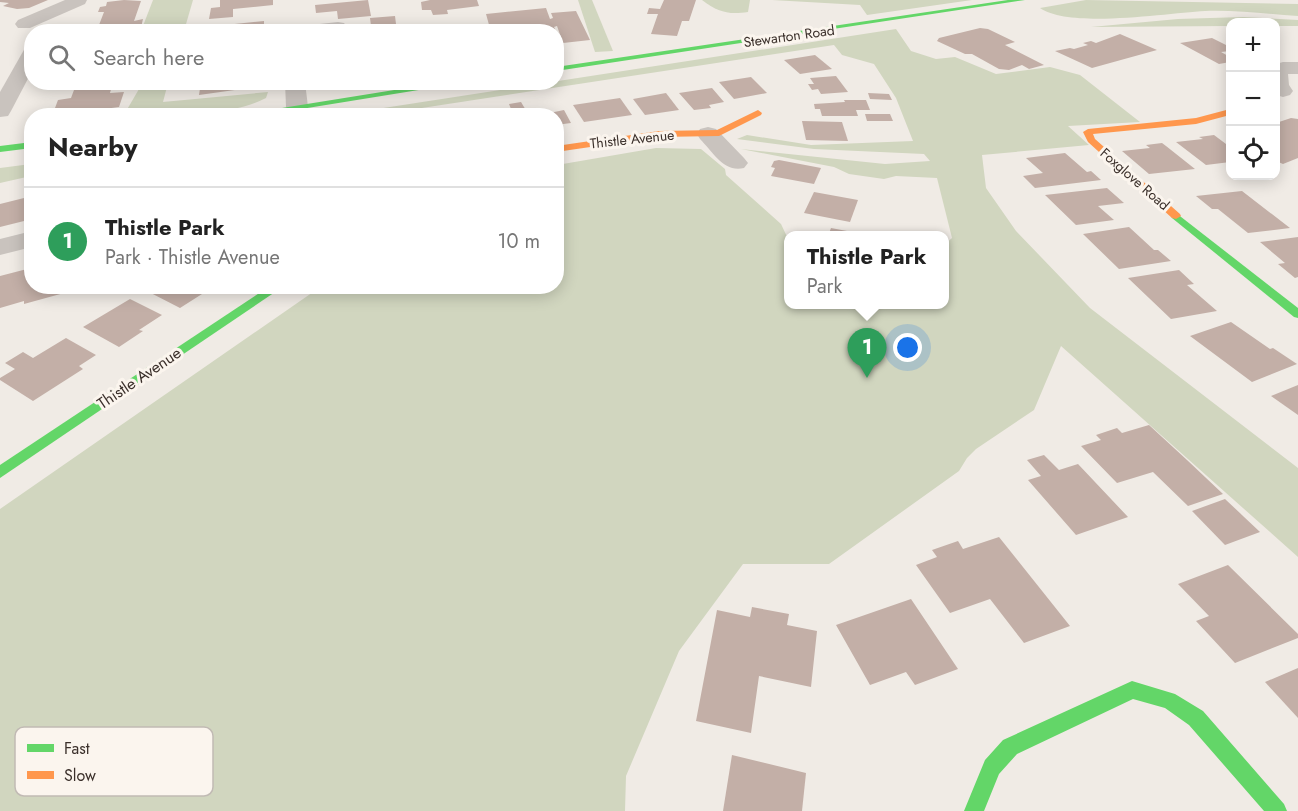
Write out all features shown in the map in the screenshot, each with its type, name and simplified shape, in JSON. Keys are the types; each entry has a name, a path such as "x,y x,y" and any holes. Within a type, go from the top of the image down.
{"street":[{"path":"27,24 79,0"},
{"name":"Stewarton Road","path":"564,68 1022,0"},
{"path":"288,13 290,24"},
{"path":"0,111 24,59"},
{"path":"1286,93 1279,86 1278,72 1283,68 1298,68"},
{"path":"296,90 297,107"},
{"path":"290,108 411,90"},
{"name":"Thistle Avenue","path":"564,148 659,134 719,133 758,113"},
{"name":"Foxglove Road","path":"1226,113 1186,122 1113,126 1088,132 1091,140 1151,194 1298,314"},
{"path":"708,134 736,163"},
{"path":"0,149 24,146"},
{"path":"0,247 24,241"},
{"name":"Thistle Avenue","path":"0,472 267,294"},
{"path":"974,811 992,767 1010,747 1132,690 1169,700 1196,718 1277,811"}],"green space":[{"path":"153,0 193,0 186,24 144,24"},
{"path":"578,0 592,0 613,51 595,52"},
{"path":"702,0 750,0 748,12 729,13 718,10"},
{"path":"772,0 972,0 867,15 860,5"},
{"path":"1086,0 1298,4 1298,16 1205,11 1095,19 1073,18 1040,8"},
{"path":"1243,17 1261,18 1226,18 1226,26 1091,27 1178,19"},
{"path":"1280,19 1298,20 1298,26 1280,26"},
{"path":"896,29 911,51 936,59 955,57 996,74 1050,67 1080,75 1140,122 1068,126 1089,145 982,155 986,188 1016,231 1090,308 1298,468 1298,557 1061,346 1034,410 976,449 959,471 829,564 743,564 679,651 626,776 625,811 0,811 0,509 310,294 564,294 564,164 656,148 701,149 725,169 726,175 781,224 784,231 784,309 949,309 949,241 952,238 937,178 896,176 884,179 849,174 834,167 741,149 885,164 930,161 924,154 814,149 737,139 747,135 811,145 913,141 896,98 874,64 842,55 834,45 564,86 564,80"},
{"path":"138,90 166,90 163,102 268,92 266,98 236,108 128,108"},
{"path":"500,90 540,90 422,108 383,108"},
{"path":"24,165 24,178 0,183 0,168"}],"building":[{"path":"0,0 48,0 29,8 17,9 3,6 9,3 0,2"},
{"path":"220,0 273,0 273,5 233,9 233,17 209,19 211,8 220,7"},
{"path":"368,0 371,16 338,19 337,11 316,13 315,5"},
{"path":"477,0 479,6 447,10 448,14 433,15 431,10 422,10 421,2"},
{"path":"664,0 696,0 689,21 682,21 677,36 651,34 658,14 647,14 649,8 660,9"},
{"path":"141,1 134,21 143,19 142,24 99,24 104,12 98,12 100,7 106,6 107,2"},
{"path":"546,8 550,19 553,18 551,13 576,11 590,40 564,43 564,24 489,24 486,14"},
{"path":"395,16 396,24 371,24 370,18"},
{"path":"264,21 264,24 235,24"},
{"path":"980,28 988,29 1015,42 1005,45 1044,65 1029,69 1022,65 1009,70 999,69 972,54 965,54 937,41 939,38"},
{"path":"1120,34 1157,50 1092,68 1055,51 1074,49 1088,45 1083,43 1091,41 1096,43"},
{"path":"1212,38 1226,45 1226,51 1221,52 1226,55 1226,63 1219,64 1180,43"},
{"path":"815,55 832,69 800,74 784,60"},
{"path":"836,76 848,92 821,94 818,89 812,90 808,84 814,84 810,78"},
{"path":"751,77 767,93 734,99 719,82"},
{"path":"712,88 724,102 709,105 711,108 694,110 679,93"},
{"path":"74,90 124,92 119,107 55,108 58,100 71,98"},
{"path":"200,90 235,90 199,95"},
{"path":"666,93 679,110 645,115 633,99"},
{"path":"868,93 889,94 892,100 870,99"},
{"path":"620,98 632,115 584,122 573,105"},
{"path":"844,100 866,100 870,110 856,110 858,116 822,116 820,109 815,109 814,104 845,102"},
{"path":"521,102 525,108 511,108 509,104"},
{"path":"564,110 571,123 564,124"},
{"path":"865,114 890,114 893,121 867,121"},
{"path":"1291,118 1298,119 1298,158 1283,164 1280,163 1280,122"},
{"path":"802,121 842,122 848,141 806,140"},
{"path":"1214,135 1226,144 1226,162 1206,165 1176,142 1203,139 1199,137"},
{"path":"1162,143 1195,169 1149,174 1122,151 1150,148 1146,145"},
{"path":"1065,153 1087,172 1091,171 1101,180 1035,188 1023,176 1043,173 1026,158"},
{"path":"774,161 821,168 814,184 771,176 775,168 771,167"},
{"path":"1107,188 1124,203 1098,206 1114,220 1076,225 1045,195"},
{"path":"1242,191 1290,228 1248,233 1218,209 1212,209 1196,196"},
{"path":"814,192 858,200 850,222 804,213"},
{"path":"24,198 24,221 0,227 0,204"},
{"path":"1129,227 1154,250 1158,250 1171,261 1119,269 1083,234"},
{"path":"831,228 847,231 830,231"},
{"path":"1298,237 1298,277 1295,278 1278,264 1285,263 1260,242"},
{"path":"24,270 24,294 60,294 0,308 0,276"},
{"path":"1179,270 1194,284 1187,285 1217,311 1171,319 1128,278"},
{"path":"153,294 202,294 180,308"},
{"path":"130,299 162,315 119,347 83,327"},
{"path":"1231,322 1270,349 1273,348 1297,364 1252,382 1190,336"},
{"path":"66,338 96,355 79,366 83,369 33,401 0,380 15,369 5,363 23,352 33,358"},
{"path":"1298,385 1298,415 1271,396"},
{"path":"1149,425 1223,494 1188,506 1153,472 1117,483 1081,446 1101,440 1096,435 1117,428 1122,433"},
{"path":"1044,455 1059,470 1078,464 1128,517 1076,535 1028,480 1041,476 1027,460"},
{"path":"1225,499 1260,532 1225,545 1192,511"},
{"path":"999,537 1070,626 1024,643 990,599 950,613 916,565 937,557 932,550 958,541 963,549"},
{"path":"1228,565 1298,634 1298,638 1235,663 1196,621 1209,616 1178,584"},
{"path":"911,599 958,669 915,685 906,672 870,685 836,625"},
{"path":"752,607 789,614 787,625 817,631 811,687 759,676 751,733 696,721 717,610 750,617"},
{"path":"1298,668 1298,718 1265,682"},
{"path":"732,755 806,773 802,811 723,811"}],"traffic: fast":[{"path":"564,68 1022,0"},
{"path":"290,108 411,90"},
{"path":"0,149 24,146"},
{"path":"1176,216 1298,314"},
{"path":"0,472 267,294"},
{"path":"974,811 992,767 1010,747 1132,690 1169,700 1196,718 1277,811"}],"traffic: slow":[{"path":"564,148 659,134 719,133 758,113"},
{"path":"1176,216 1091,140 1088,132 1196,121 1226,113"}],"place":[{"name":"Thistle Park","path":"867,378"}]}
